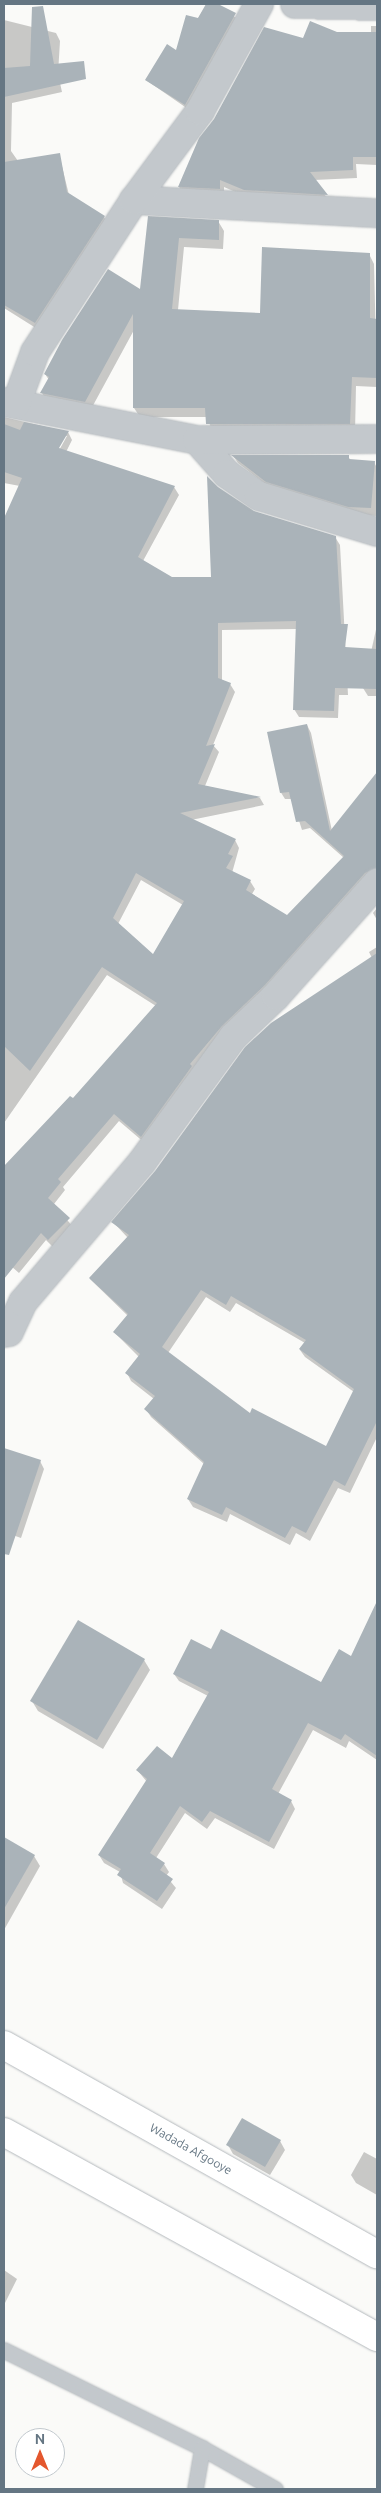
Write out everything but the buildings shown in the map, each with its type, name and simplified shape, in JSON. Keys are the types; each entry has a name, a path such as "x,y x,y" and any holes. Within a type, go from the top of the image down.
{"highway":[{"name":"Wadada Afgooye","path":"4,2045 377,2254"},
{"path":"4,2132 377,2337"}],"street":[{"path":"259,4 200,111 134,200 35,352 10,403 197,440 377,439"},
{"path":"295,4 377,6"},
{"path":"134,200 377,213"},
{"path":"197,440 227,474 259,496 377,532"},
{"path":"4,1333 9,1332 23,1302 142,1162 233,1037 276,996 377,882"}],"lane":[{"path":"4,2350 202,2448 275,2489"},
{"path":"195,2489 202,2448"}]}
